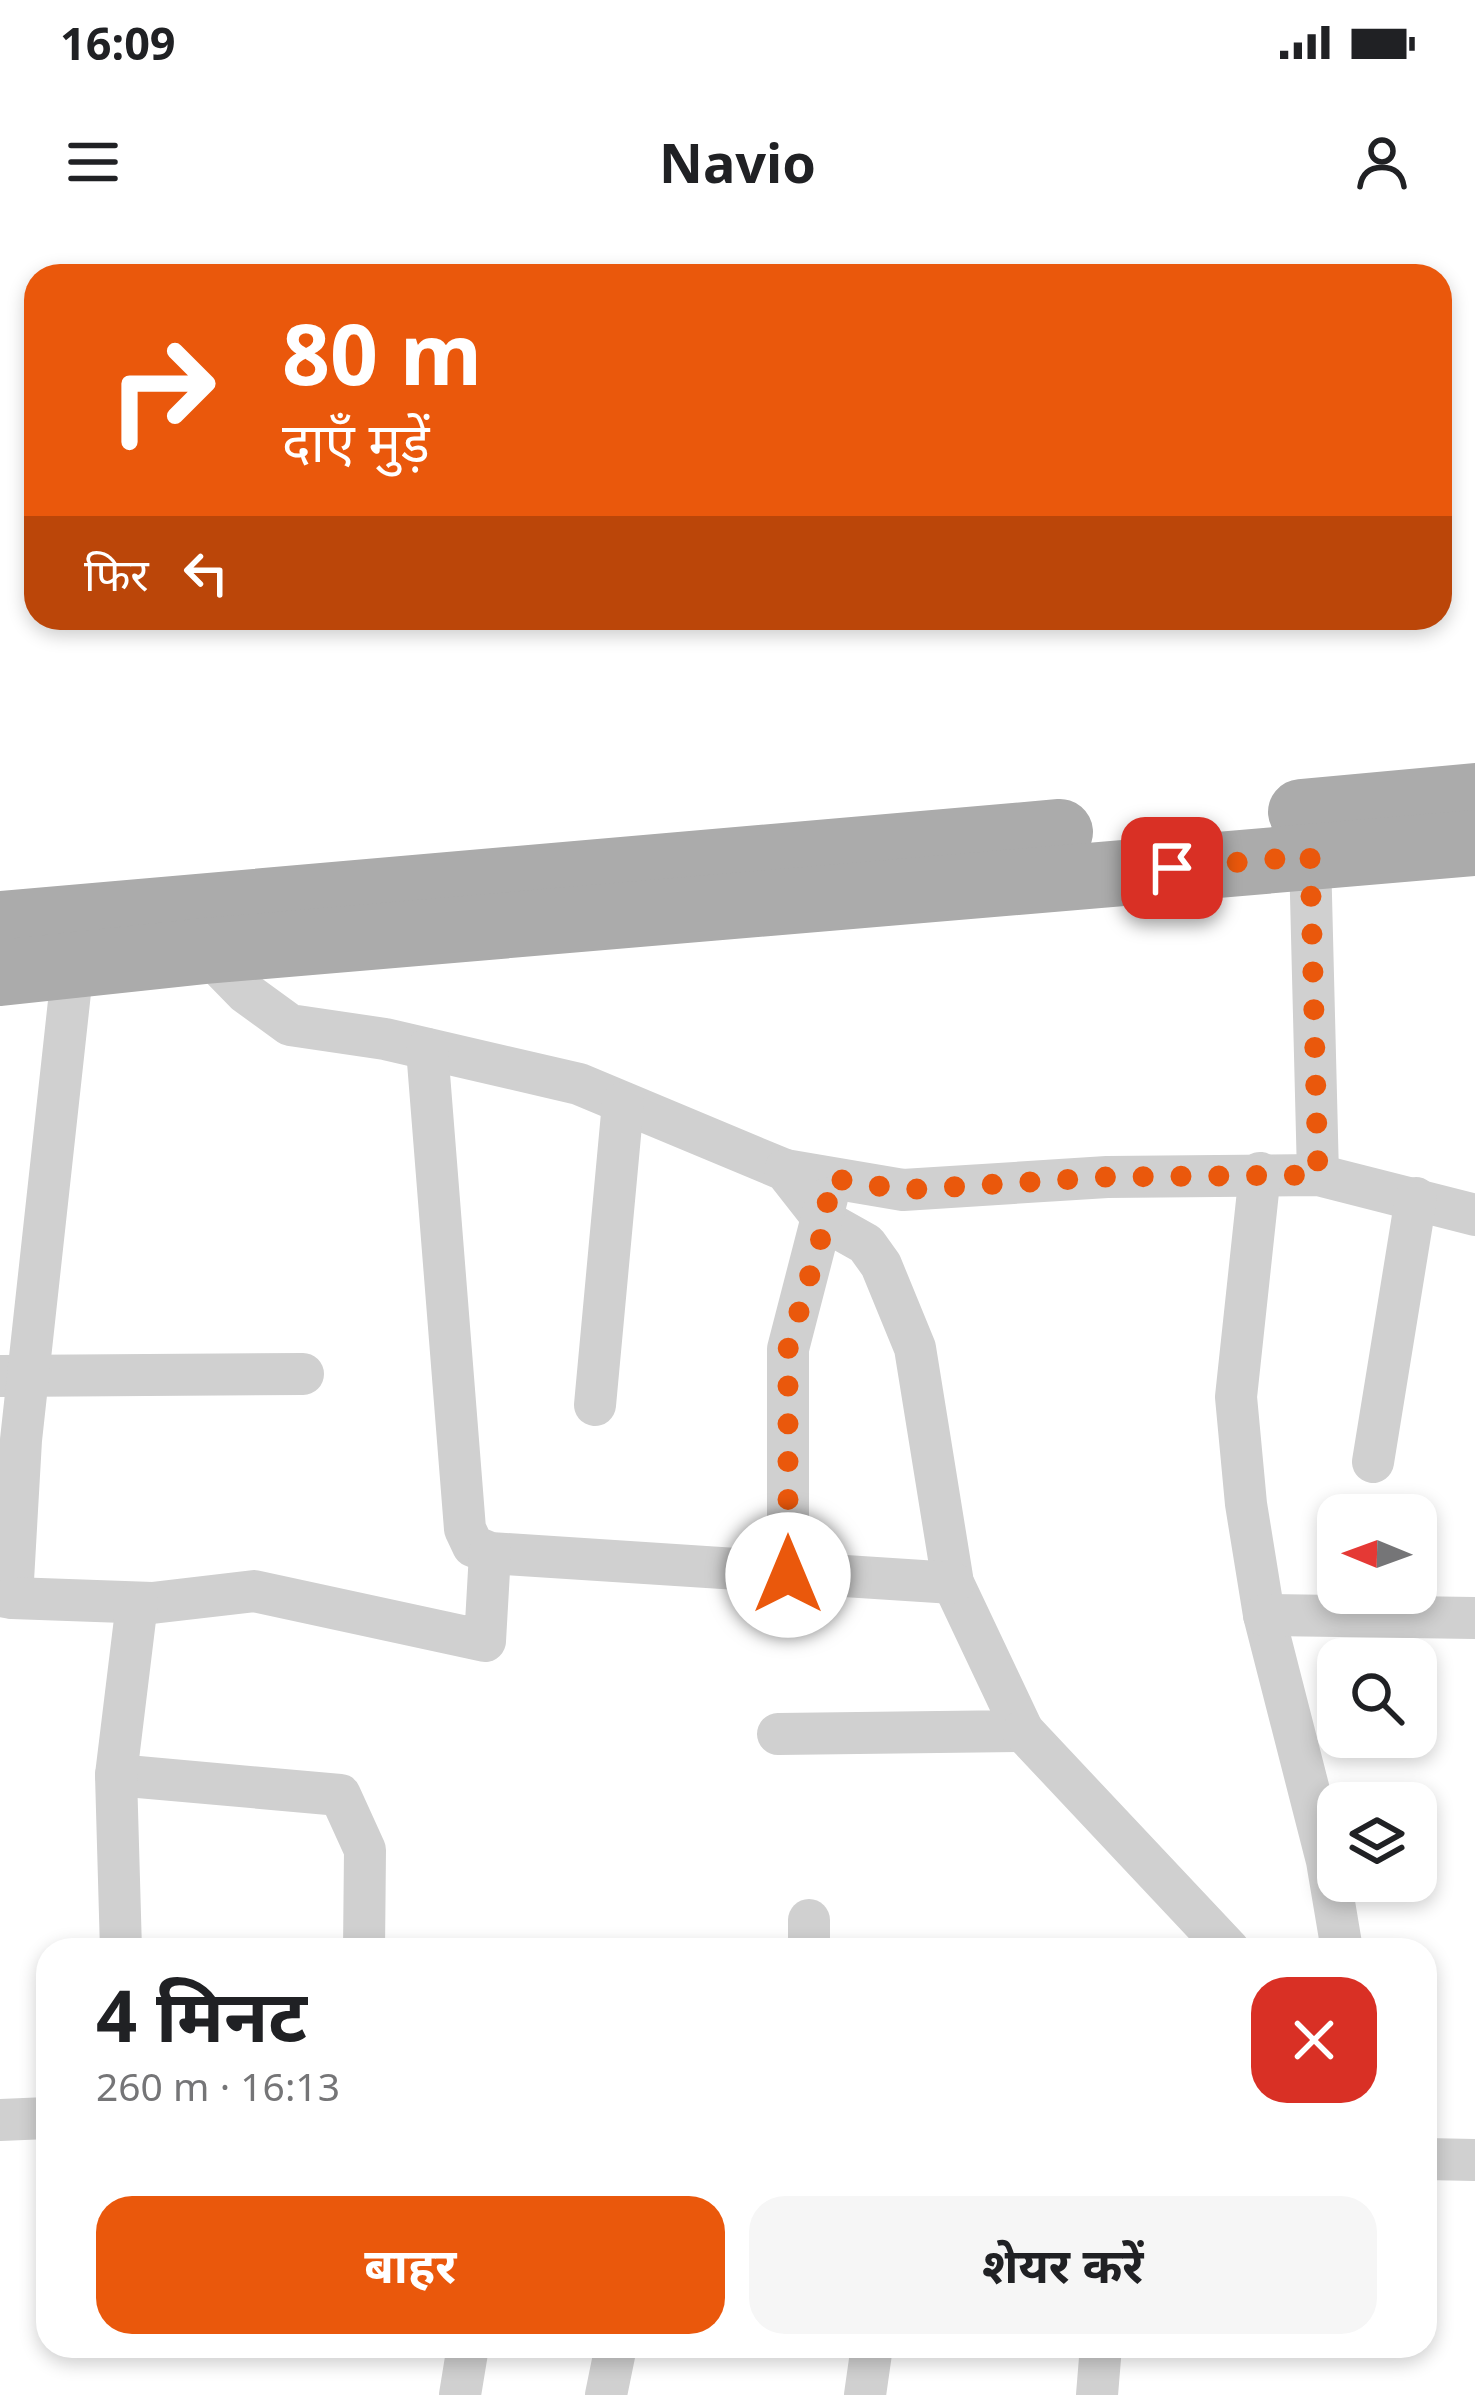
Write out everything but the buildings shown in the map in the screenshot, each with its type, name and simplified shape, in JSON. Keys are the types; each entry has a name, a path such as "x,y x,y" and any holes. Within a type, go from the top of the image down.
{"main road":[{"path":"0,924 1475,796"},
{"path":"0,973 206,951 1475,843"}],"street":[{"path":"1310,856 1318,1175"},
{"path":"206,951 246,993 290,1025 427,1048 579,1084 785,1170 903,1190 1260,1173 1318,1175 1475,1214"},
{"path":"73,965 14,1376 6,1597 137,1603 254,1591 484,1642 490,1553"},
{"path":"427,1048 453,1322 465,1529 473,1546 490,1553 953,1583"},
{"path":"595,1405 623,1103"},
{"path":"785,1170 826,1221 866,1244 881,1264 915,1348 953,1583 1023,1731 1217,1938"},
{"path":"1260,1173 1236,1396 1264,1615 1328,1861 1340,1938"},
{"path":"788,1575 788,1349 826,1221 829,1178"},
{"path":"1373,1462 1416,1198"},
{"path":"14,1376 303,1374"},
{"path":"121,1938 116,1775 137,1603"},
{"path":"1264,1615 1475,1618"},
{"path":"778,1734 1023,1731"},
{"path":"116,1775 340,1795 364,1850 364,1938"},
{"path":"0,2120 36,2118"},
{"path":"1437,2159 1475,2160"},
{"path":"460,2395 466,2358"},
{"path":"606,2395 614,2358"},
{"path":"865,2395 870,2358"},
{"path":"1097,2395 1100,2358"}],"route":[{"path":"788,1575 788,1349 826,1221 829,1178 903,1190 1107,1177 1318,1175 1310,856 1172,868"}]}
